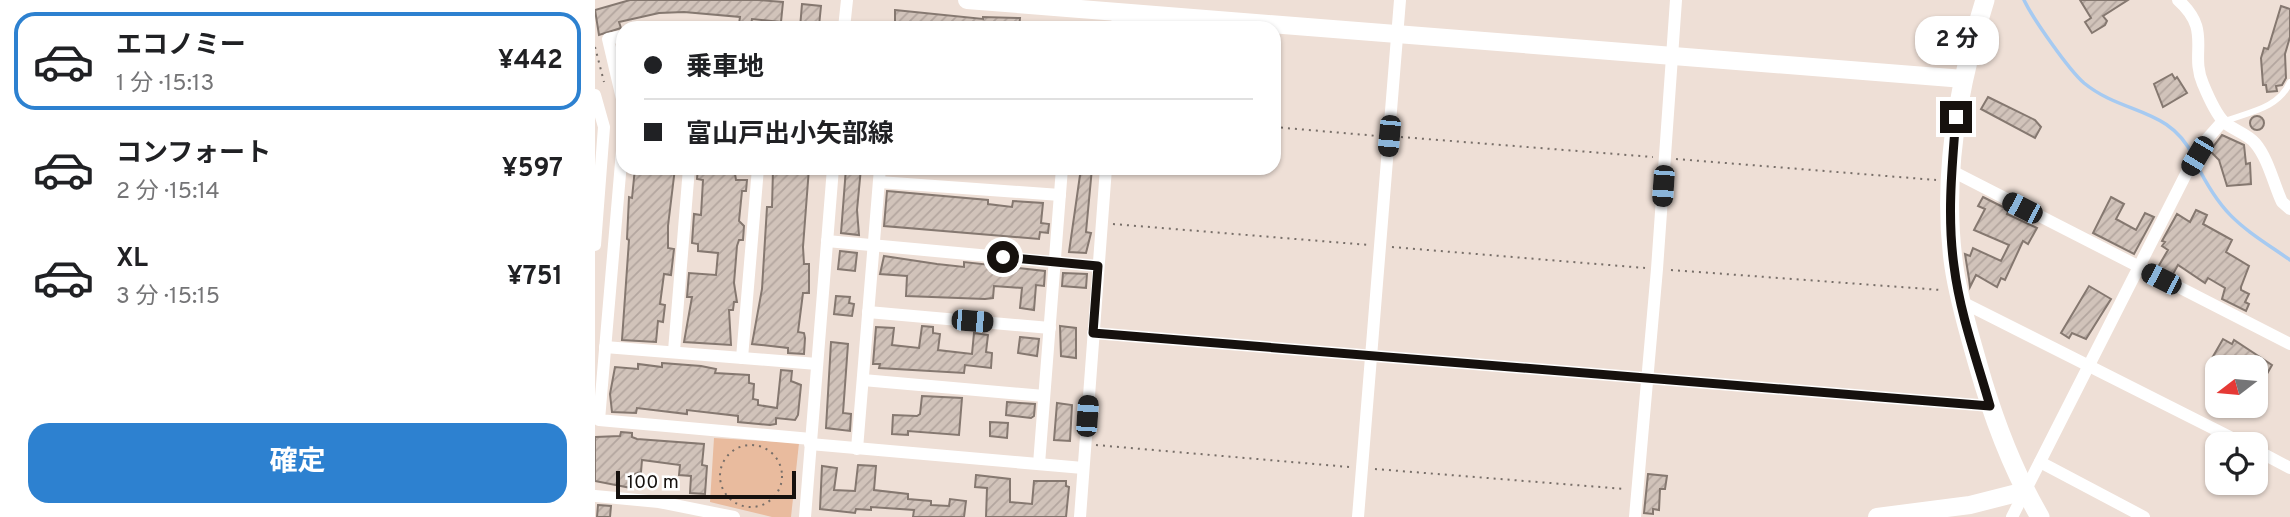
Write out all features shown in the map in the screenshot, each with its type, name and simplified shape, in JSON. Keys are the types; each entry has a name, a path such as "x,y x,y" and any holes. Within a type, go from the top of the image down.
{"main road":[{"path":"1985,0 1963,79 1951,176 1953,264 1990,406 2025,491 2040,517"}],"street":[{"path":"845,21 847,0"},
{"path":"967,0 1218,21"},
{"path":"1358,517 1400,0"},
{"path":"1635,517 1645,377 1657,269 1676,0"},
{"path":"2178,0 2193,18 2201,39 2198,66 2201,81 2223,121 2255,143 2283,202 2290,209"},
{"path":"1281,26 1963,79"},
{"path":"616,37 608,39 616,73"},
{"path":"595,95 604,127 595,245"},
{"path":"2012,517 2187,172 2207,139 2223,121"},
{"path":"620,175 599,420 857,449 1083,468"},
{"path":"674,351 688,175"},
{"path":"742,358 757,175"},
{"path":"805,517 832,175"},
{"path":"857,449 880,175"},
{"path":"1039,464 1061,175"},
{"path":"1080,517 1105,175"},
{"path":"1951,176 2290,344"},
{"path":"879,182 1060,195"},
{"path":"827,241 1098,266"},
{"path":"1959,295 2089,366 2220,432"},
{"path":"868,312 1050,328"},
{"path":"1093,333 1990,406"},
{"path":"605,347 817,363"},
{"path":"863,380 1044,396"},
{"path":"2268,456 2290,468"},
{"path":"2040,462 2138,516"},
{"path":"1877,517 1970,505 2025,491"},
{"path":"595,496 666,503 734,517"},
{"path":"666,503 669,517"}],"lane":[{"path":"2223,121 2270,105 2284,95 2290,82"}],"path":[{"path":"1281,128 1665,158 1951,176"},
{"path":"1101,223 1931,290 1959,295"},
{"path":"743,446 768,450 782,471 776,495 754,508 730,500 721,486 723,461 743,446"}],"shaded area":[{"path":"714,438 799,443 791,517 772,517 710,502"}],"building":[{"path":"630,0 783,2 781,21 739,21 740,17 684,12 659,13 616,21 616,30 599,35 595,10"},
{"path":"2080,0 2128,0 2103,16 2107,21 2105,25 2092,33 2085,22 2091,18"},
{"path":"802,4 821,6 820,21 801,21"},
{"path":"2281,6 2290,9 2290,37 2285,54 2286,78 2282,85 2276,86 2277,91 2267,92 2266,85 2263,85 2261,58 2264,48 2268,49"},
{"path":"895,10 983,19 1020,18 1020,21 895,21"},
{"path":"2172,74 2187,93 2163,107 2154,84"},
{"path":"1988,97 2035,120 2041,127 2035,138 1981,109"},
{"path":"2257,116 2262,118 2262,128 2257,130 2252,128 2250,123 2252,118"},
{"path":"2222,135 2244,145 2246,164 2250,163 2251,184 2227,186 2219,160 2210,151"},
{"path":"634,175 674,175 668,226 668,248 674,249 671,275 664,274 660,304 665,305 663,322 658,321 656,342 622,340 629,240 629,197 632,198"},
{"path":"697,175 735,175 736,180 747,180 746,191 742,191 739,221 744,226 743,240 739,240 737,246 734,283 737,302 734,302 733,310 729,310 731,345 684,342 692,297 687,297 689,273 716,275 718,253 698,251 698,244 692,243 694,214 701,215 703,180 697,179"},
{"path":"773,175 808,175 803,247 804,264 809,264 809,293 803,293 798,332 804,333 804,354 788,353 788,348 752,344 762,289 767,207 772,207"},
{"path":"845,175 860,175 857,210 859,235 841,233"},
{"path":"1080,175 1091,175 1086,232 1091,233 1086,253 1069,252"},
{"path":"887,191 988,200 988,204 1012,207 1013,201 1043,203 1041,223 1049,224 1048,233 1040,232 1039,239 884,226"},
{"path":"1983,197 2009,210 2007,214 2037,228 2028,244 2023,241 2005,280 2001,278 1997,287 1976,275 1970,287 1965,254 1970,256 1973,248 2001,261 2009,245 1974,230 1985,209 1978,206"},
{"path":"2111,197 2124,204 2116,219 2136,230 2145,213 2154,217 2134,254 2093,233"},
{"path":"2196,210 2207,215 2203,224 2232,240 2226,252 2249,266 2241,287 2241,290 2249,294 2245,302 2249,304 2246,311 2222,299 2225,288 2208,278 2205,283 2178,265 2173,274 2158,267 2168,250 2162,246 2165,242 2162,241 2177,214 2190,222"},
{"path":"840,251 857,253 855,271 838,269"},
{"path":"884,256 964,267 964,262 1045,271 1044,286 1036,285 1034,310 1020,308 1022,288 994,286 993,298 985,299 906,296 907,276 880,274"},
{"path":"1063,273 1087,274 1086,288 1062,286"},
{"path":"2089,286 2111,299 2086,339 2072,333 2069,338 2061,333"},
{"path":"836,296 850,297 849,303 854,304 852,316 834,314"},
{"path":"922,326 933,327 933,333 940,334 938,350 972,354 974,333 988,335 986,352 992,353 991,368 965,365 964,373 879,368 880,364 873,364 876,327 894,328 892,345 919,348"},
{"path":"1060,326 1076,328 1076,358 1061,356"},
{"path":"1020,337 1039,339 1037,356 1018,353"},
{"path":"2223,339 2232,344 2234,340 2257,355 2214,355"},
{"path":"831,342 848,344 843,413 851,414 850,431 826,428"},
{"path":"662,363 701,366 716,369 715,373 749,375 749,383 754,384 753,399 758,400 758,405 777,408 781,370 792,371 791,381 801,385 798,415 795,420 776,418 776,424 770,425 738,422 738,416 687,410 687,414 637,408 636,413 612,412 610,394 615,367 638,369 638,364 662,367"},
{"path":"922,396 962,398 959,435 908,431 908,435 892,434 893,415 917,416 920,414"},
{"path":"1007,402 1035,404 1034,416 1031,418 1006,415"},
{"path":"1057,403 1072,405 1070,441 1054,440"},
{"path":"990,422 1008,423 1007,438 990,436"},
{"path":"621,432 632,433 632,437 637,439 704,444 702,465 707,466 705,494 690,493 691,476 679,475 680,465 642,460 641,472 632,475 631,488 595,481 595,437 620,436"},
{"path":"858,465 876,466 874,490 908,494 908,499 931,501 931,505 949,506 950,499 966,501 964,517 913,517 914,510 871,507 871,510 856,509 855,513 820,509 822,466 837,468 834,490 855,491"},
{"path":"1648,474 1667,476 1665,489 1660,489 1659,510 1653,509 1653,514 1644,513"},
{"path":"976,475 1010,479 1010,502 1032,504 1034,481 1066,481 1066,486 1069,487 1066,517 986,517 987,488 975,487"},
{"path":"598,505 611,506 610,517 597,517"}],"waterway":[{"path":"2024,0 2052,44 2084,83 2114,101 2145,113 2172,128 2193,156"},
{"path":"2196,163 2225,209 2258,238 2290,260"}],"route":[{"path":"1003,257 1098,266 1093,333 1990,406 1959,300 1953,264 1950,191 1956,117"}]}
